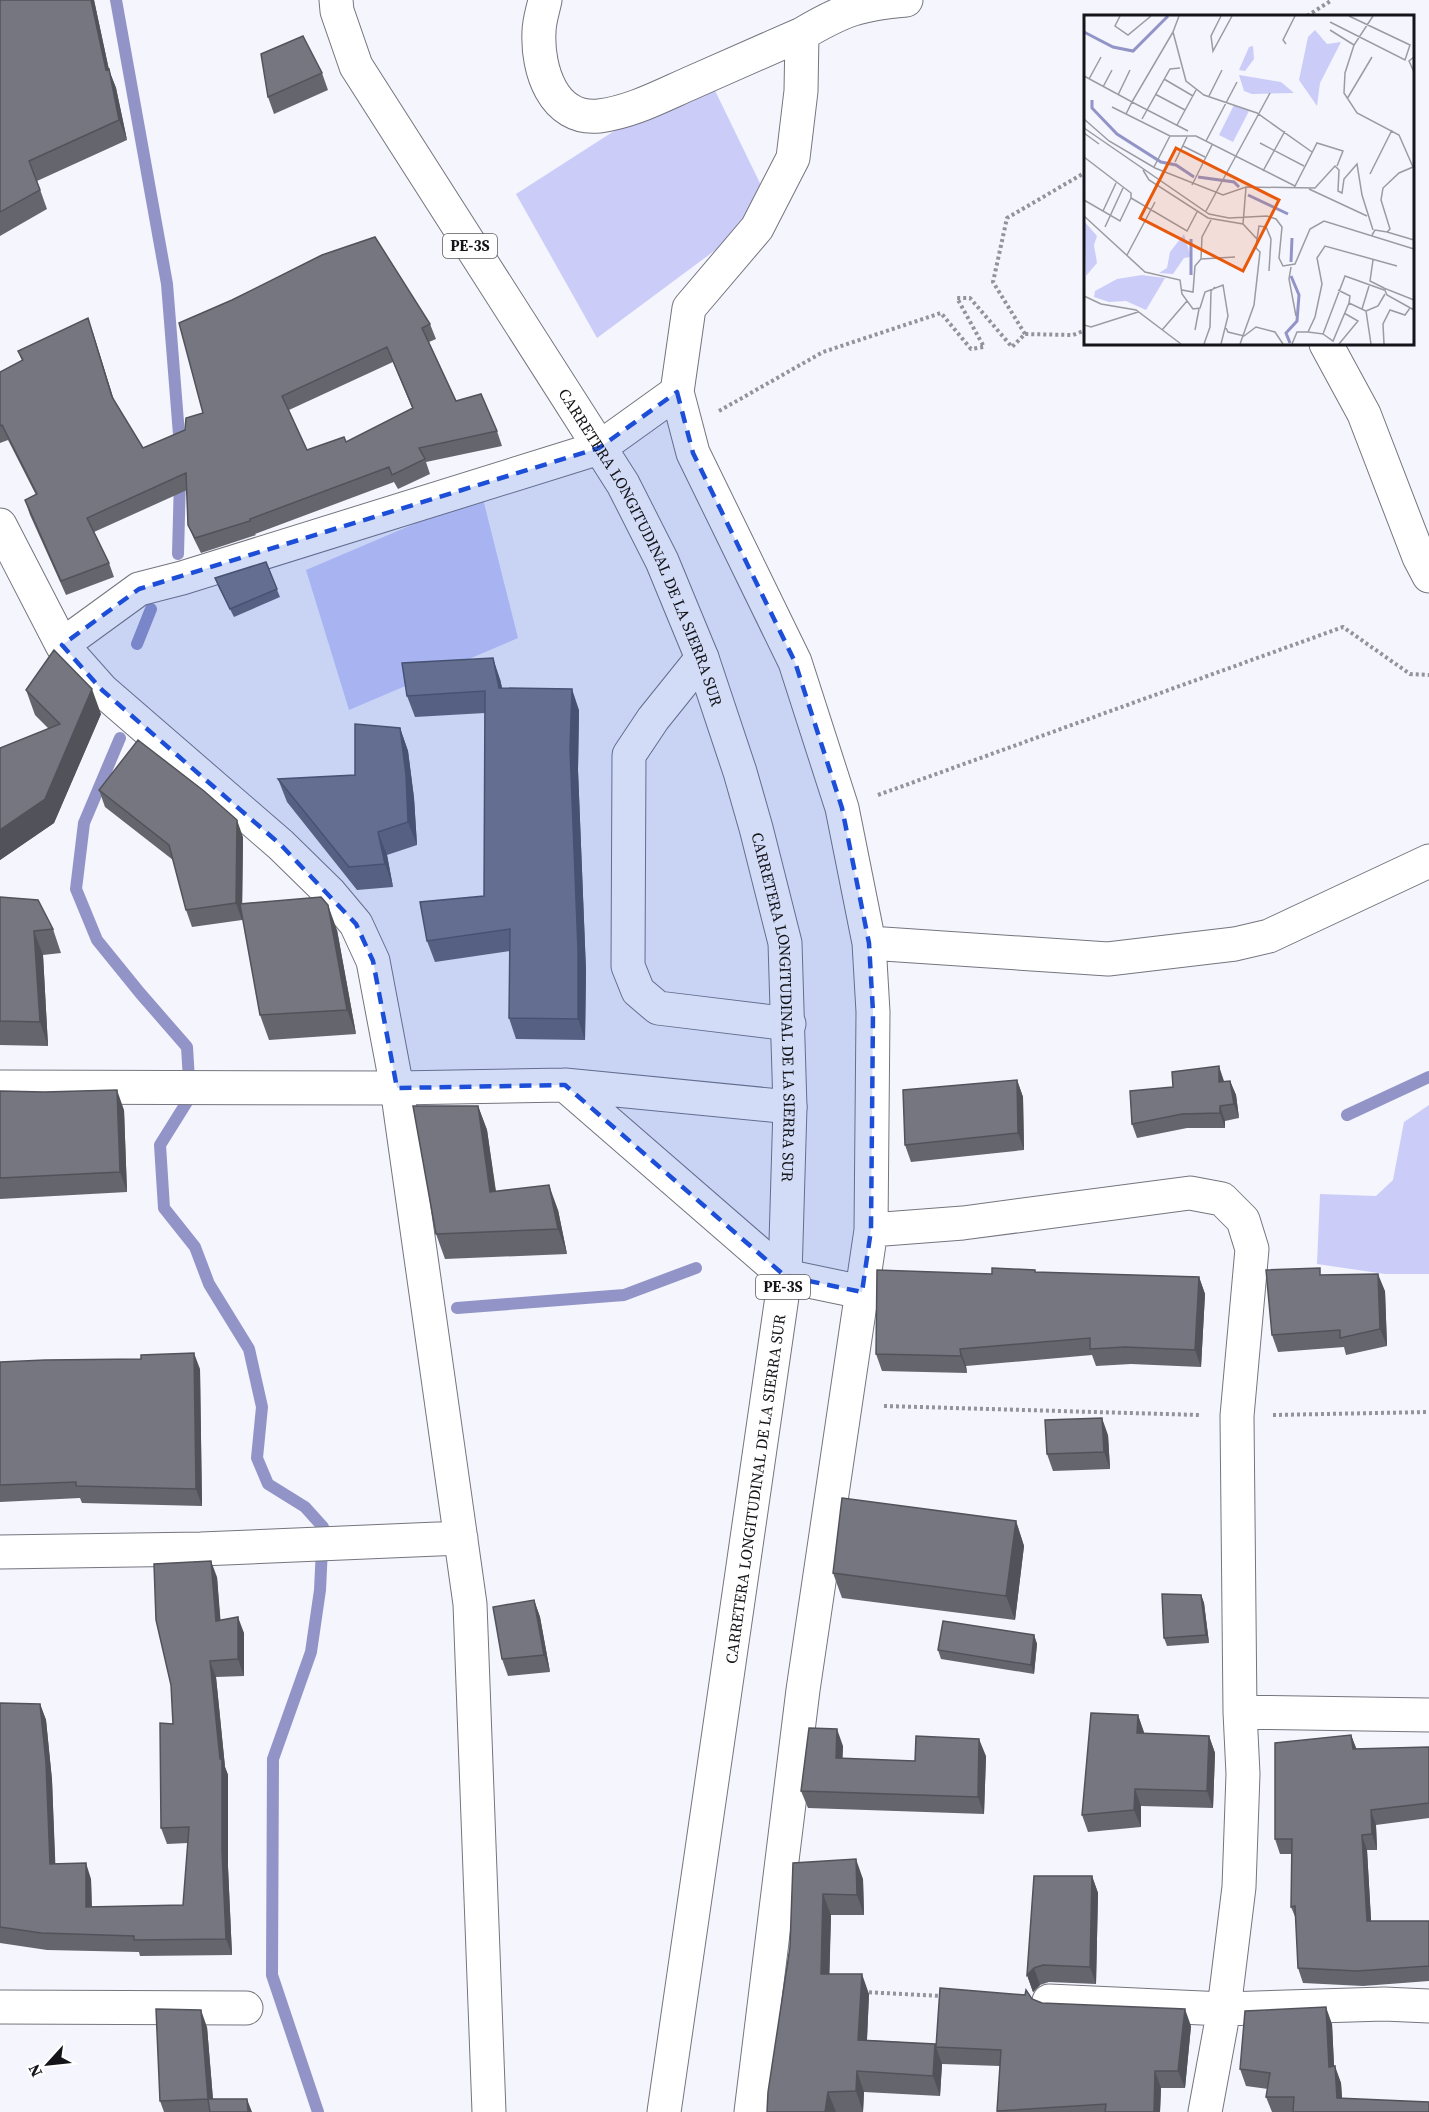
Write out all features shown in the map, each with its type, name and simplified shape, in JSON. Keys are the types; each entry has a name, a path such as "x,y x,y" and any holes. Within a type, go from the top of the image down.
{"main road":[{"name":"CARRETERA LONGITUDINAL DE LA SIERRA SUR","path":"336,0 337,11 356,66 623,484 662,561 702,658 756,828 785,942 790,1107 785,1276 664,2112"},
{"path":"544,0 539,31 541,64 548,86 559,103 576,114 597,116 629,110 802,34 834,15 852,8 873,3 906,0"},
{"path":"751,2112 803,1690 871,1230 873,1012 869,943 842,808 795,662 693,453 677,392 689,308 757,228 793,158 801,91 802,34"},
{"path":"1327,345 1364,414 1419,557 1429,576"},
{"path":"62,645 139,589 182,578 599,448 677,392"},
{"path":"0,525 62,645 102,690 281,845 330,893 356,924 374,961 397,1088 470,1604 489,2112"},
{"path":"702,658 653,719 629,755 628,966 638,991 658,1008 789,1024"},
{"path":"869,943 1108,958 1235,944 1269,936 1429,861"},
{"path":"565,1085 785,1276 862,1292"},
{"path":"0,1087 397,1088 565,1085 790,1107"},
{"path":"871,1230 963,1222 1190,1193 1222,1199 1243,1220 1252,1249 1237,1416 1240,1712 1244,1774 1239,1887 1224,2009 1205,2112"},
{"path":"0,1552 201,1549 460,1538"},
{"path":"1240,1712 1429,1715"},
{"path":"1049,2001 1224,2009 1384,2004 1429,2006"},
{"path":"0,2007 246,2008"}],"path":[{"path":"1309,15 1332,0"},
{"path":"1025,334 993,282 1007,218 1084,173"},
{"path":"686,429 823,352 941,313 971,349 984,347 957,298 969,298 1012,347 1025,334 1073,335 1084,331"},
{"path":"842,808 1343,627 1410,674 1429,675"},
{"path":"847,1404 1237,1416 1429,1412"},
{"path":"861,1992 943,1996"}],"highlighted area":[{"path":"677,392 693,453 795,662 842,808 869,943 873,1012 871,1230 862,1292 785,1276 565,1085 397,1088 373,961 356,924 281,845 102,690 62,645 139,589 599,448"}],"shaded area":[{"path":"706,72 772,208 597,338 516,194"},
{"path":"482,495 518,638 349,710 306,570"},
{"path":"1429,1105 1429,1274 1385,1274 1317,1264 1320,1194 1376,1196 1393,1180 1404,1122"}],"building":[{"path":"0,0 91,0 106,70 109,69 119,120 29,161 40,190 0,212"},
{"path":"303,36 322,73 268,97 261,54"},
{"path":"375,237 430,324 422,328 456,401 481,394 497,431 419,448 425,459 392,475 389,467 250,519 250,521 195,538 188,525 186,473 87,518 109,563 61,581 25,500 37,494 2,425 0,426 0,372 23,360 18,351 88,318 112,397 143,448 185,430 186,418 203,413 179,323 232,300 322,255","holes":["387,347 413,408 346,442 344,437 307,450 282,396"]},
{"path":"266,562 277,589 230,609 215,578"},
{"path":"54,650 92,689 45,799 0,830 0,748 60,724 26,690"},
{"path":"493,658 499,688 572,689 570,749 578,950 578,1019 509,1018 510,929 427,941 420,902 484,896 485,691 407,696 402,663"},
{"path":"355,724 400,728 406,775 408,822 378,832 385,864 349,867 278,779 355,775"},
{"path":"138,740 204,791 237,820 236,903 186,910 169,845 99,790"},
{"path":"0,897 38,900 53,929 34,931 40,1022 0,1021"},
{"path":"321,897 328,905 347,1010 260,1015 240,904"},
{"path":"1219,1066 1219,1082 1230,1081 1234,1104 1220,1106 1220,1113 1182,1114 1132,1124 1130,1091 1173,1087 1172,1072"},
{"path":"1017,1080 1018,1133 905,1145 903,1090"},
{"path":"117,1090 120,1172 0,1178 0,1091"},
{"path":"413,1106 478,1106 490,1192 549,1185 558,1229 436,1234"},
{"path":"992,1268 1035,1270 1035,1272 1199,1277 1195,1350 1125,1347 1090,1349 1090,1338 960,1349 961,1356 876,1354 877,1270 992,1274"},
{"path":"1320,1268 1320,1275 1378,1274 1380,1329 1340,1338 1340,1330 1272,1335 1266,1270"},
{"path":"194,1353 196,1489 76,1486 76,1482 0,1485 0,1362 141,1359 141,1355"},
{"path":"1102,1418 1104,1452 1047,1454 1045,1420"},
{"path":"842,1498 1016,1521 1006,1596 833,1573"},
{"path":"211,1561 216,1621 238,1617 238,1659 210,1661 220,1759 222,1759 222,1851 226,1939 134,1940 134,1936 41,1933 0,1927 0,1703 40,1704 46,1763 50,1864 86,1863 86,1907 183,1905 189,1827 161,1828 160,1723 173,1724 171,1685 156,1620 154,1564"},
{"path":"1162,1594 1201,1595 1206,1635 1164,1638"},
{"path":"534,1600 544,1655 502,1659 493,1607"},
{"path":"943,1621 1034,1635 1031,1665 938,1650"},
{"path":"1091,1713 1138,1715 1137,1733 1209,1736 1207,1791 1135,1789 1134,1810 1082,1815"},
{"path":"809,1728 837,1729 836,1758 915,1761 916,1736 979,1739 978,1797 801,1791"},
{"path":"1351,1735 1353,1749 1429,1747 1429,1803 1371,1810 1372,1834 1362,1835 1367,1921 1429,1921 1429,1966 1357,1971 1298,1968 1295,1906 1291,1907 1292,1839 1275,1839 1275,1743"},
{"path":"856,1859 857,1895 823,1894 821,1974 862,1974 858,2040 935,2044 933,2076 857,2071 856,2091 828,2092 825,2112 767,2112 790,1947 793,1863"},
{"path":"1034,1876 1092,1876 1090,1967 1043,1965 1034,1968 1027,1975"},
{"path":"940,1988 1025,1995 1026,1990 1032,1999 1042,2003 1185,2009 1178,2071 1155,2071 1154,2112 1105,2112 1106,2104 997,2111 1001,2050 936,2047"},
{"path":"1326,2007 1329,2067 1335,2066 1337,2098 1429,2102 1429,2112 1293,2112 1294,2097 1266,2097 1270,2073 1240,2069 1245,2011"},
{"path":"156,2009 201,2010 208,2099 160,2101"},
{"path":"208,2099 247,2099 248,2112 210,2112"}],"waterway":[{"path":"116,0 167,284 180,447"},
{"path":"178,554 180,479"},
{"path":"137,644 151,609"},
{"path":"120,738 84,823 76,889 97,940 187,1047 190,1097 160,1145 164,1208 195,1247 209,1284 249,1349 262,1407 257,1458 268,1484 305,1507 323,1527 320,1590 311,1652 273,1759 272,1975 318,2112"},
{"path":"1347,1115 1429,1077"},
{"path":"457,1308 624,1295 696,1268"}]}
